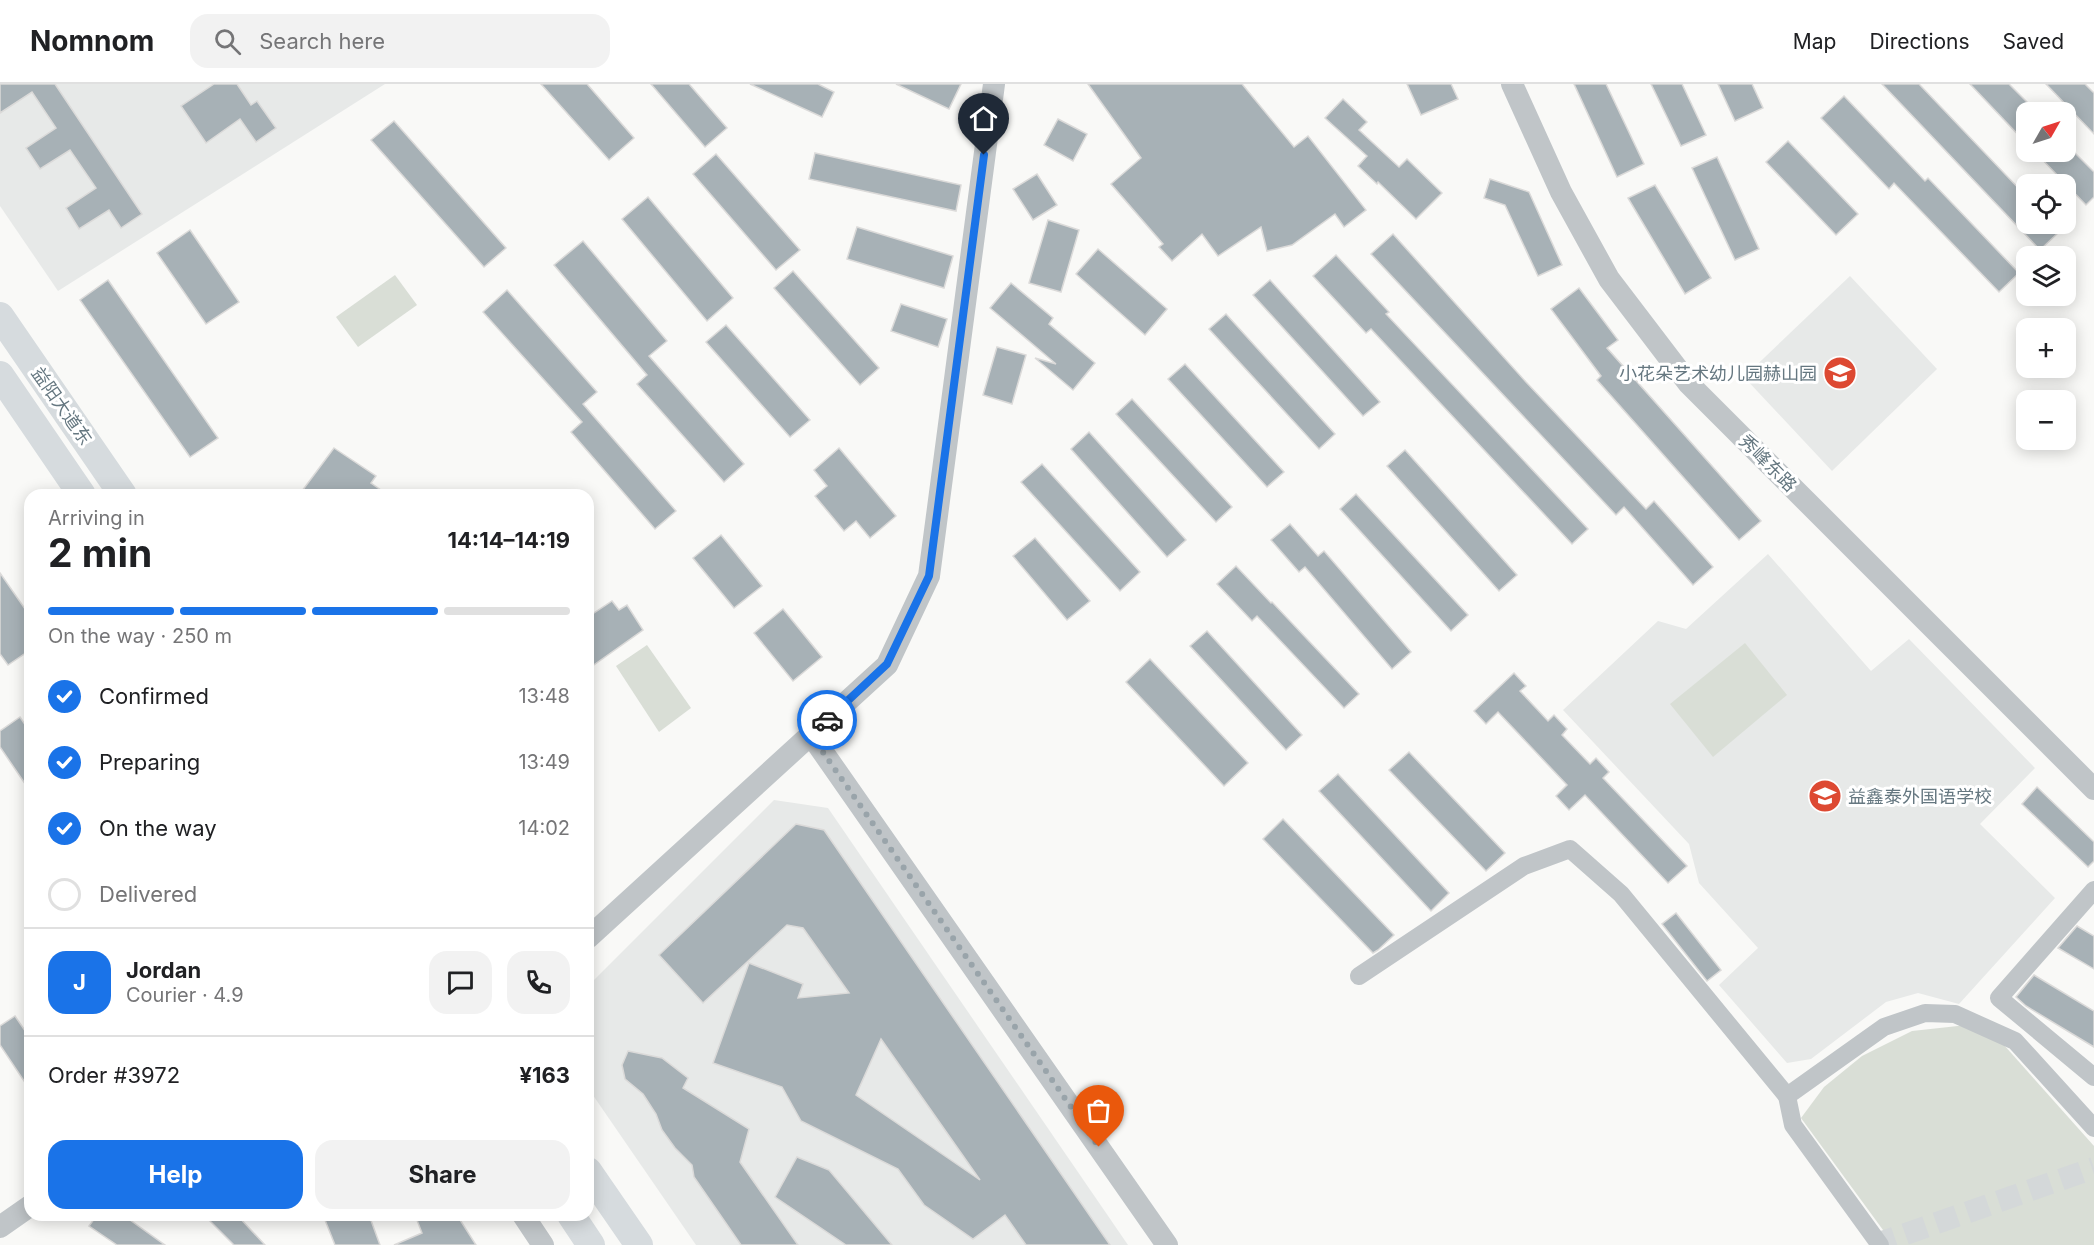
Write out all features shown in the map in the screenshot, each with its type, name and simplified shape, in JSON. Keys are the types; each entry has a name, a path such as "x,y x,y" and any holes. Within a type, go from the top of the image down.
{"main road":[{"name":"益阳大道东","path":"0,316 119,489"},
{"path":"0,375 78,489"},
{"path":"594,1180 639,1245"},
{"path":"574,1221 591,1245"}],"street":[{"path":"594,934 887,664 929,576 994,84"},
{"name":"秀峰东路","path":"1512,84 1561,192 1609,279 1689,384 2094,789"},
{"path":"811,735 1167,1245"},
{"path":"1359,976 1524,866 1570,849 1621,894 1787,1096 1793,1125 1880,1245"},
{"path":"2094,890 1999,998 2094,1077"},
{"path":"1787,1096 1884,1027 1925,1013 1955,1014 2015,1041 2094,1128"},
{"path":"0,1227 24,1210"},
{"path":"527,1221 543,1245"}],"shaded area":[{"path":"0,84 385,84 58,291 0,206"},
{"path":"395,275 417,305 358,347 336,317"},
{"name":"小花朵艺术幼儿园赫山园","path":"1850,276 1937,369 1832,471 1744,377"},
{"name":"益鑫泰外国语学校","path":"1768,554 1871,671 1909,639 2035,768 1980,824 2055,898 1959,1004 1918,993 1886,1002 1811,1059 1787,1063 1719,985 1758,948 1699,883 1689,844 1563,710 1658,621 1686,629"},
{"path":"1745,643 1787,695 1713,757 1670,704"},
{"path":"647,645 691,708 659,732 616,666"},
{"path":"774,800 828,808 1128,1245 696,1245 594,1097 594,980"},
{"path":"1967,1025 2004,1045 2094,1146 2094,1245 1894,1245 1801,1118 1824,1087 1862,1056 1912,1031"}],"building":[{"path":"0,84 55,84 142,214 121,228 109,210 79,229 66,208 96,188 70,150 40,169 26,148 56,128 32,92 0,113"},
{"path":"214,84 237,84 251,105 257,101 276,128 256,142 240,119 206,143 181,106"},
{"path":"541,84 587,84 634,138 609,160"},
{"path":"651,84 689,84 727,128 705,147"},
{"path":"750,84 818,84 834,92 822,117"},
{"path":"896,84 961,84 949,109"},
{"path":"1088,84 1242,84 1294,147 1308,136 1366,210 1344,227 1335,214 1292,245 1267,251 1261,227 1218,256 1202,234 1172,261 1159,247 1163,244 1111,184 1141,158"},
{"path":"1407,84 1451,84 1458,99 1421,115"},
{"path":"1574,84 1606,84 1644,164 1617,177"},
{"path":"1651,84 1682,84 1706,135 1681,146"},
{"path":"1718,84 1752,84 1763,108 1735,121"},
{"path":"1882,84 1919,84 2016,186 2016,225"},
{"path":"1970,84 2009,84 2027,102 2016,102 2016,132"},
{"path":"2046,84 2085,84 2094,93 2094,134 2076,115 2076,102 2063,102"},
{"path":"1844,96 1925,181 1928,178 2016,270 2016,276 1999,292 1894,183 1889,189 1821,118"},
{"path":"1343,99 1367,122 1359,130 1399,167 1407,159 1442,193 1416,219 1358,166 1367,156 1325,118"},
{"path":"1058,119 1087,134 1073,161 1044,145"},
{"path":"394,121 506,248 484,267 371,140"},
{"path":"1788,141 1858,214 1836,235 1766,162"},
{"path":"815,153 961,185 956,211 809,179"},
{"path":"716,154 800,250 776,270 693,174"},
{"path":"2076,154 2094,172 2094,197 2086,205 2076,195 2076,174 2056,174 2045,162 2076,162"},
{"path":"1717,157 1759,249 1735,260 1692,168"},
{"path":"1037,174 1057,205 1033,220 1013,189"},
{"path":"1490,179 1529,192 1562,265 1538,276 1505,205 1484,198"},
{"path":"1655,185 1711,278 1685,294 1628,198"},
{"path":"648,197 733,298 707,321 622,219"},
{"path":"1048,220 1079,230 1061,292 1029,283"},
{"path":"857,227 953,256 944,288 847,259"},
{"path":"190,230 239,302 206,324 157,253"},
{"path":"1393,234 1526,382 1646,509 1654,501 1713,567 1693,585 1624,507 1616,515 1371,254"},
{"path":"2025,234 2057,234 2044,246 2036,246"},
{"path":"583,241 667,341 649,356 744,464 724,482 637,384 647,375 554,265"},
{"path":"1098,249 1167,309 1145,335 1076,274"},
{"path":"1336,255 1389,312 1386,314 1588,529 1572,544 1371,329 1366,333 1313,276"},
{"path":"793,271 879,368 860,385 774,288"},
{"path":"108,280 218,438 190,457 80,300"},
{"path":"1270,280 1380,402 1363,416 1253,295"},
{"path":"1011,283 1053,318 1049,324 1095,363 1073,390 1035,358 1056,364 990,308"},
{"path":"1579,288 1618,340 1607,348 1761,521 1739,540 1597,380 1601,376 1551,309"},
{"path":"507,290 597,392 583,404 676,511 655,529 571,432 582,422 483,312"},
{"path":"901,304 947,319 938,347 891,331"},
{"path":"1226,314 1335,434 1319,449 1209,329"},
{"path":"726,325 810,420 790,437 706,342"},
{"path":"997,347 1026,355 1012,404 983,395"},
{"path":"1185,364 1284,472 1267,487 1168,379"},
{"path":"1132,399 1232,507 1216,522 1116,414"},
{"path":"1089,432 1186,540 1167,557 1071,449"},
{"path":"334,448 376,476 371,483 380,489 303,489"},
{"path":"839,448 896,516 870,538 856,521 844,531 815,496 827,486 814,470"},
{"path":"1405,450 1517,575 1499,591 1387,466"},
{"path":"1042,464 1140,572 1120,591 1021,482"},
{"path":"1356,494 1468,615 1451,631 1340,509"},
{"path":"1290,524 1318,556 1324,551 1411,652 1392,669 1305,567 1299,572 1271,540"},
{"path":"721,535 762,586 734,608 693,558"},
{"path":"1035,538 1090,601 1067,620 1013,556"},
{"path":"1236,566 1359,694 1344,708 1257,616 1252,621 1217,584"},
{"path":"0,573 24,607 24,654 8,665 0,654"},
{"path":"612,601 619,610 627,605 643,630 594,665 594,613"},
{"path":"783,609 822,657 793,681 754,633"},
{"path":"1207,631 1302,735 1286,750 1190,646"},
{"path":"1150,659 1248,763 1224,786 1126,682"},
{"path":"1514,673 1526,686 1520,691 1548,721 1554,715 1567,729 1562,735 1590,764 1596,758 1609,772 1603,778 1687,866 1668,883 1585,795 1569,810 1556,796 1567,785 1498,712 1486,724 1474,711"},
{"path":"20,717 24,723 24,782 0,747 0,731"},
{"path":"1409,752 1505,853 1486,871 1389,770"},
{"path":"1338,774 1449,893 1431,911 1319,791"},
{"path":"2037,787 2094,842 2094,861 2088,867 2022,804"},
{"path":"1283,819 1394,935 1378,950 1373,953 1263,839"},
{"path":"796,824 824,830 1110,1245 1026,1245 1005,1215 973,1239 924,1205 898,1169 801,1121 782,1087 713,1063 749,963 803,984 798,998 849,993 803,928 787,925 703,1003 659,955","holes":["881,1039 980,1180 856,1095"]},
{"path":"1676,913 1721,970 1707,981 1662,924"},
{"path":"2077,926 2094,936 2094,969 2058,948"},
{"path":"2034,975 2094,1011 2094,1047 2026,1006 2016,997"},
{"path":"15,1016 24,1029 24,1081 0,1045 0,1026"},
{"path":"628,1051 662,1058 688,1078 683,1088 749,1129 740,1162 798,1245 741,1245 694,1177 692,1165 675,1148 662,1130 656,1114 643,1094 625,1079 622,1065"},
{"path":"797,1157 829,1170 892,1245 846,1245 775,1197"},
{"path":"93,1221 131,1221 165,1245 117,1245 89,1226"},
{"path":"210,1221 243,1221 265,1245 234,1245"},
{"path":"325,1221 371,1221 380,1245 335,1245"},
{"path":"417,1221 461,1221 476,1245 394,1245 422,1233"}],"tunnel":[{"path":"1874,1245 2094,1168"}],"way so far":[{"path":"827,720 811,735 1099,1147"}],"place":[{"name":"小花朵艺术幼儿园赫山园","path":"1840,373"},
{"name":"益鑫泰外国语学校","path":"1825,796"}],"route":[{"path":"827,720 887,664 929,576 984,155"}]}
